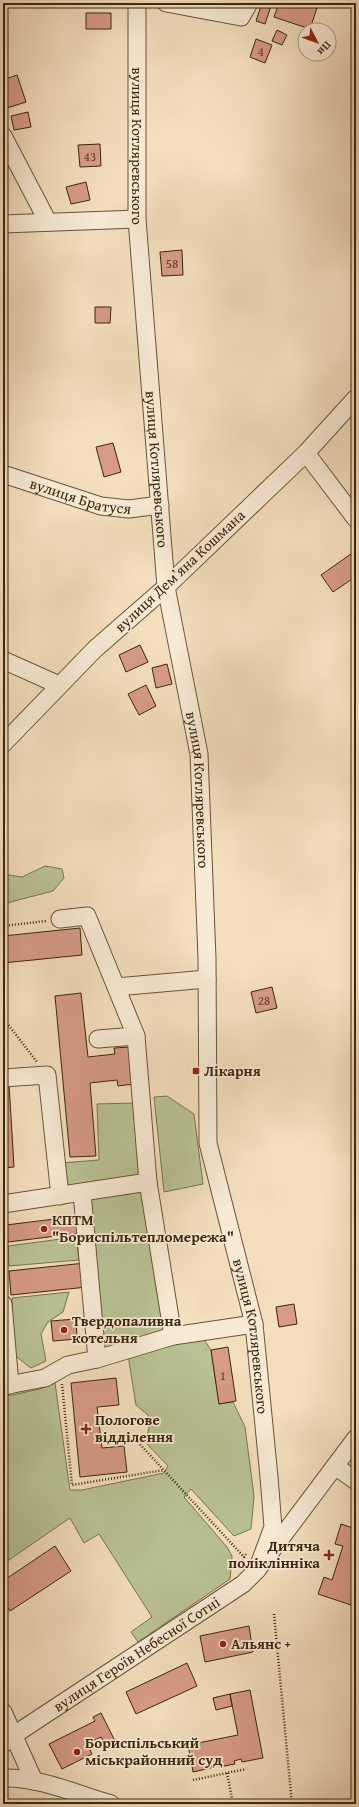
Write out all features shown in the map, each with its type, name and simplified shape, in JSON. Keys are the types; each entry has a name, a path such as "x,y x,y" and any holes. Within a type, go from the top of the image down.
{"street":[{"name":"вулиця Котляревського","path":"137,3 137,219 166,587 199,754 207,979 208,1143 254,1324 273,1527 257,1570"},
{"path":"166,3 240,17 249,3"},
{"path":"3,136 48,222"},
{"path":"3,224 137,219"},
{"name":"вулиця Демʼяна Кошмана","path":"3,744 95,649 166,587 306,454 356,398"},
{"path":"306,454 356,519"},
{"name":"вулиця Братуся","path":"3,474 101,506 129,509 160,505"},
{"path":"3,660 59,685"},
{"path":"60,919 87,916 136,1036 148,1182 173,1336"},
{"path":"116,987 207,979"},
{"path":"98,1039 136,1036"},
{"path":"3,1078 47,1075 60,1196"},
{"path":"3,1204 148,1182"},
{"path":"82,1193 98,1359"},
{"path":"3,1304 7,1385 45,1378 68,1365 98,1359 173,1336 254,1324"},
{"name":"вулиця Героїв Небесної Сотні","path":"9,1739 243,1584 257,1570 356,1438"},
{"path":"335,1466 356,1481"},
{"path":"3,1712 9,1739 34,1781"},
{"path":"3,1778 19,1778 34,1781 111,1804"}],"path":[{"path":"3,926 60,919"},
{"path":"3,1018 47,1075"},
{"path":"60,1369 72,1485 164,1470"},
{"path":"136,1440 244,1557"},
{"path":"274,1614 292,1804"},
{"path":"193,1780 246,1769"},
{"path":"227,1773 233,1804"}],"green space":[{"path":"45,866 62,869 64,878 53,891 3,904 3,874 22,877"},
{"path":"167,1096 194,1114 203,1184 164,1192 154,1097"},
{"path":"134,1103 141,1178 63,1189 61,1163 99,1160 97,1104"},
{"path":"144,1189 168,1333 107,1351 101,1345 87,1198"},
{"path":"76,1237 79,1260 9,1266 8,1246"},
{"path":"69,1292 63,1312 48,1322 41,1334 46,1361 31,1368 14,1355 12,1298"},
{"path":"203,1338 211,1350 219,1404 233,1402 245,1427 254,1496 251,1529 234,1536 191,1489 184,1497 227,1547 232,1556 230,1579 138,1642 131,1632 152,1617 99,1534 84,1543 70,1518 3,1564 3,1484 5,1483 3,1467 3,1397 40,1389 55,1383 70,1490 82,1490 164,1473 168,1466 144,1441 149,1429 148,1415 136,1405 128,1355"}],"building":[{"path":"262,3 272,3 265,24 256,21"},
{"path":"279,3 312,3 318,5 312,22 297,22 297,25 274,17"},
{"path":"86,13 111,13 111,29 86,29"},
{"path":"277,30 287,35 282,45 272,41"},
{"path":"256,39 272,45 265,63 250,57"},
{"path":"17,75 26,102 7,108 3,95 3,80"},
{"path":"28,112 31,127 14,130 11,116"},
{"path":"100,144 101,166 80,167 78,145"},
{"path":"86,182 90,200 71,204 66,187"},
{"path":"182,250 183,275 162,276 160,252"},
{"path":"95,307 111,307 110,323 95,323"},
{"path":"113,443 121,472 104,477 96,447"},
{"path":"351,554 356,560 356,570 352,573 355,577 333,592 321,575"},
{"path":"140,645 148,662 126,672 119,655"},
{"path":"167,664 172,684 156,688 152,668"},
{"path":"146,685 156,706 139,715 128,694"},
{"path":"80,928 82,955 3,963 3,936"},
{"path":"272,987 277,1008 256,1013 251,992"},
{"path":"81,993 88,1057 115,1054 114,1048 131,1047 134,1084 118,1086 117,1080 90,1083 96,1156 70,1157 55,996"},
{"path":"9,1084 14,1167 3,1168 3,1085"},
{"name":"КПТМ \"Бориспільтепломережа\"","path":"79,1216 81,1233 8,1242 6,1225"},
{"path":"85,1263 87,1287 11,1295 9,1271"},
{"path":"294,1304 297,1324 279,1327 276,1307"},
{"name":"Твердопаливна котельня","path":"76,1319 77,1339 53,1341 51,1321"},
{"path":"228,1347 236,1401 219,1404 211,1350"},
{"path":"116,1378 119,1405 97,1407 102,1448 124,1446 127,1472 80,1477 71,1383"},
{"name":"Дитяча поліклінніка","path":"341,1524 356,1529 356,1591 351,1605 318,1594 324,1577 332,1580 343,1546 335,1544"},
{"path":"55,1546 71,1571 10,1611 3,1600 3,1581"},
{"path":"249,1626 253,1652 205,1662 200,1636"},
{"path":"187,1663 197,1686 136,1714 126,1692"},
{"path":"250,1690 263,1758 242,1762 241,1759 234,1761 235,1764 219,1767 219,1764 212,1765 211,1768 193,1772 188,1745 238,1735 230,1694"},
{"path":"230,1694 232,1706 216,1710 213,1698"},
{"path":"101,1713 116,1743 107,1747 101,1737 87,1744 92,1754 62,1769 49,1744 95,1721 93,1717"}],"place":[{"name":"Лікарня","path":"196,1071"},
{"name":"КПТМ \"Бориспільтепломережа\"","path":"44,1229"},
{"name":"Твердопаливна котельня","path":"64,1330"},
{"name":"Пологове відділення","path":"86,1429"},
{"name":"Дитяча поліклінніка","path":"329,1555"},
{"name":"Альянс +","path":"223,1644"},
{"name":"Бориспільський міськрайонний суд","path":"77,1752"}]}
